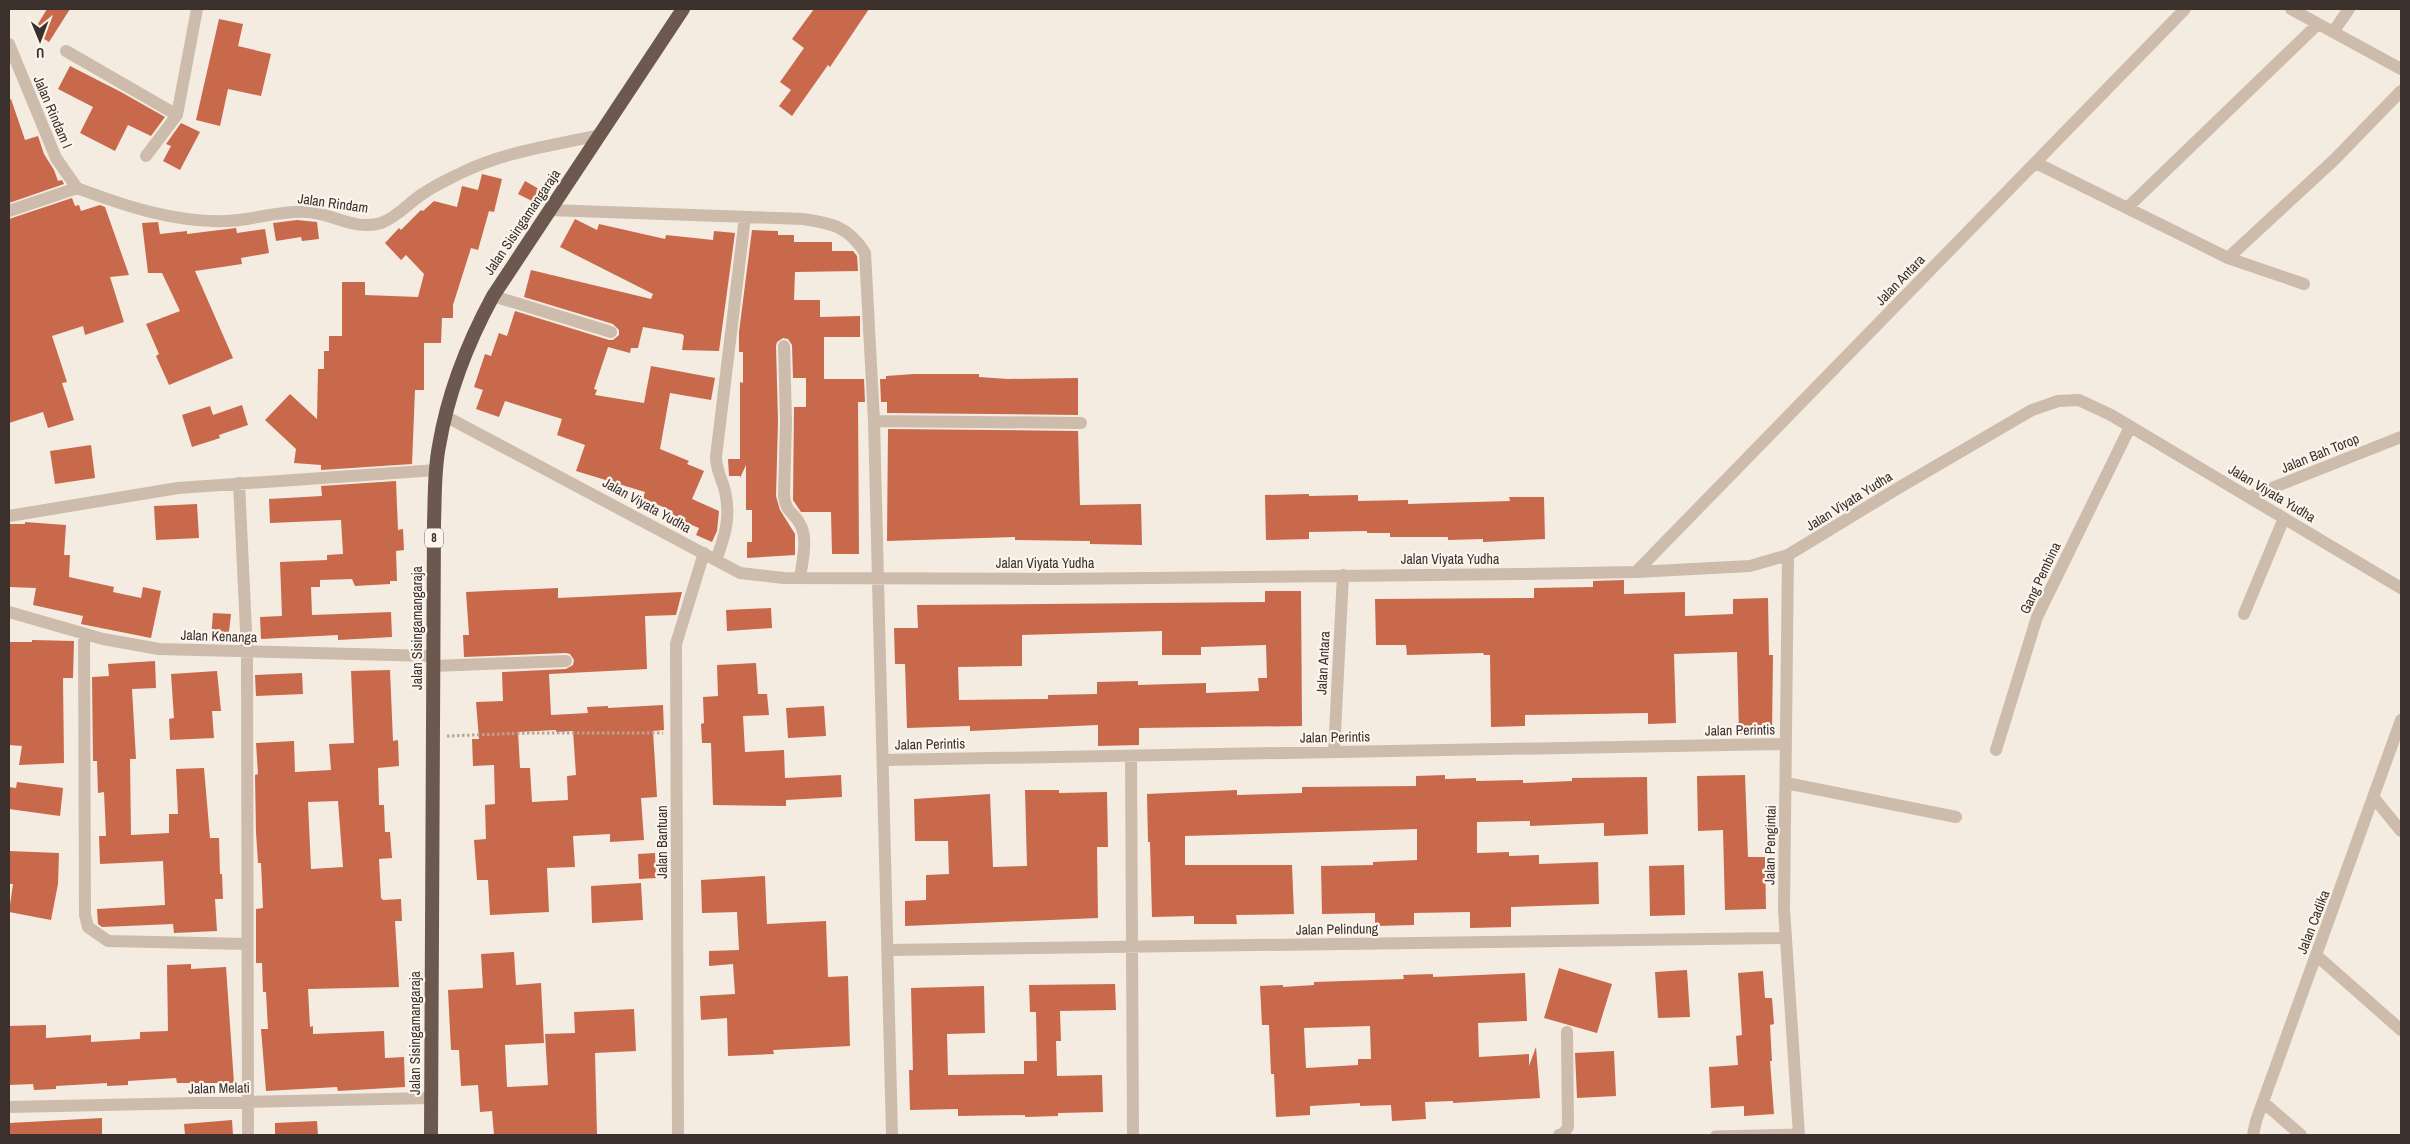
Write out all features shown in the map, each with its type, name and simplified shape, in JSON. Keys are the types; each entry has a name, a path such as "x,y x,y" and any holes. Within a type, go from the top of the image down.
{"highway":[{"name":"Jalan Sisingamangaraja","path":"431,1135 434,523 436,470 445,416 470,340 493,296 683,9"}],"street":[{"path":"146,156 177,115 197,9"},
{"name":"Jalan Antara","path":"1636,572 2185,9"},
{"path":"2291,9 2401,69"},
{"path":"2332,32 2349,9"},
{"path":"2127,208 2318,24"},
{"name":"Jalan Rindam I","path":"9,44 56,158 77,188"},
{"path":"66,51 177,115"},
{"path":"2228,258 2334,160 2401,91"},
{"name":"Jalan Rindam","path":"77,188 147,212 185,219 228,221 287,212 307,212 365,226 382,223 400,213 423,193 463,172 505,155 600,135"},
{"path":"2036,163 2228,258 2304,284"},
{"path":"9,211 77,188"},
{"path":"550,210 803,219 830,223 855,237 865,253 874,421 879,578 892,1135"},
{"path":"716,560 729,520 726,494 716,469 716,457 745,217"},
{"path":"493,296 612,332"},
{"path":"784,346 786,421 784,496 785,506 801,525 804,535 800,578"},
{"name":"Jalan Viyata Yudha","path":"445,416 740,573 800,578 1343,575 1636,572 1750,566 1788,555 2032,410 2058,401 2079,400 2130,427 2401,588"},
{"path":"874,421 1081,423"},
{"name":"Gang Pembina","path":"1996,750 2037,617 2130,427"},
{"name":"Jalan Bah Torop","path":"2249,497 2401,437"},
{"path":"9,516 164,489 436,470"},
{"path":"239,483 247,652 248,1135"},
{"path":"2244,614 2284,518"},
{"name":"Jalan Bantuan","path":"678,1135 676,644 704,553"},
{"name":"Jalan Pengintai","path":"1788,555 1784,909 1799,1134"},
{"name":"Jalan Antara","path":"1334,752 1343,575"},
{"name":"Jalan Kenanga","path":"9,612 84,634 160,649 433,661 566,662"},
{"path":"84,634 85,915 88,927 108,941 247,944"},
{"name":"Jalan Cadika","path":"2253,1135 2263,1102 2401,720"},
{"name":"Jalan Perintis","path":"884,760 1786,744"},
{"path":"1131,756 1133,1135"},
{"path":"1786,783 1956,817"},
{"path":"2374,798 2401,830"},
{"name":"Jalan Pelindung","path":"888,950 1786,938"},
{"path":"2316,955 2401,1030"},
{"path":"1559,1135 1568,1127 1567,1032"},
{"name":"Jalan Melati","path":"9,1107 430,1098"},
{"path":"2263,1102 2301,1135"}],"lane":[{"path":"1715,1135 1799,1134"}],"path":[{"path":"432,736 528,733 676,733"}],"building":[{"path":"47,9 70,9 49,42 33,32"},
{"path":"814,9 869,9 830,67 828,65 792,116 779,106 791,90 780,82 804,48 792,39"},
{"path":"219,19 243,24 238,46 271,54 261,96 228,89 220,126 196,120"},
{"path":"70,66 165,117 151,136 128,125 115,151 80,133 93,107 58,89"},
{"path":"11,99 25,140 38,136 44,154 54,170 58,181 62,180 64,184 9,203 9,100"},
{"path":"181,123 200,132 180,170 163,161 171,146 166,144"},
{"path":"482,174 502,179 494,212 489,211 478,250 471,248 453,305 453,318 442,318 441,343 424,343 424,390 415,390 412,464 321,470 321,465 294,463 296,449 265,420 290,394 317,419 318,369 324,369 324,351 329,351 329,336 342,336 342,282 365,282 365,295 418,297 424,274 406,255 401,260 385,243 399,228 401,230 421,210 423,211 434,201 457,207 462,186 478,190"},
{"path":"525,181 539,189 532,201 518,194"},
{"path":"72,198 75,206 79,205 81,211 100,205 105,207 129,275 110,277 124,322 85,335 83,326 52,336 67,382 62,383 74,420 48,428 43,412 9,423 9,219"},
{"path":"575,219 597,230 599,224 665,239 666,235 713,240 714,231 735,233 719,351 682,350 684,336 682,334 643,327 638,348 631,348 630,353 608,347 594,389 597,390 595,395 644,403 651,366 715,378 711,400 670,393 660,449 689,461 687,464 704,471 692,499 719,511 717,531 712,542 696,535 699,528 670,516 672,511 643,498 645,492 576,471 585,445 557,435 562,419 505,401 499,417 476,409 483,390 474,387 485,354 491,356 499,333 507,336 515,311 609,340 613,340 619,335 619,330 613,324 524,297 531,270 651,299 653,294 560,247"},
{"path":"297,220 317,222 319,239 302,241 301,237 276,241 273,223"},
{"path":"158,222 160,234 187,231 187,234 236,228 237,233 265,229 269,253 241,258 242,264 195,271 233,358 169,385 156,356 159,354 146,324 180,311 162,273 148,273 142,223"},
{"path":"752,230 778,231 778,235 794,235 794,242 832,242 832,251 853,251 857,256 858,271 795,272 794,300 820,300 820,317 860,316 860,337 824,337 824,379 864,379 865,402 858,402 859,554 832,554 831,512 801,512 793,500 794,407 806,407 806,378 793,378 792,345 788,339 783,338 777,342 776,346 778,421 776,496 780,510 795,534 795,555 747,558 747,542 752,542 752,510 746,510 746,465 740,478 740,476 729,476 728,459 740,459 740,382 743,383 743,352 739,352 739,332"},
{"path":"979,374 979,377 1008,379 1078,378 1078,415 887,413 887,402 881,402 880,379 886,379 886,376"},
{"path":"242,405 248,425 219,435 220,438 192,447 182,415 210,406 213,415"},
{"path":"888,429 1078,431 1080,505 1141,504 1142,545 1090,544 1090,541 1015,540 1015,537 887,541"},
{"path":"91,445 95,478 55,484 50,451"},
{"path":"396,481 398,530 403,529 404,550 396,551 397,581 390,581 390,584 355,586 352,579 320,580 320,587 311,587 312,615 391,612 392,637 338,640 338,635 261,639 260,617 282,616 280,562 327,560 327,555 343,554 341,520 270,523 269,499 322,496 321,486"},
{"path":"1309,494 1309,496 1358,495 1358,501 1408,500 1408,504 1510,501 1509,497 1544,497 1545,539 1483,542 1483,539 1448,540 1448,537 1390,537 1390,533 1367,533 1367,531 1309,532 1309,539 1266,540 1265,495"},
{"path":"197,504 199,538 156,540 154,506"},
{"path":"25,522 66,525 64,555 70,555 69,577 114,587 113,592 141,598 143,587 161,591 151,638 81,624 83,616 33,605 36,588 9,587 9,524 25,524"},
{"path":"1624,580 1624,594 1685,592 1685,616 1733,614 1733,599 1768,598 1769,655 1773,655 1772,733 1739,734 1737,652 1674,654 1676,723 1648,724 1648,713 1525,715 1525,726 1491,727 1490,655 1484,655 1483,653 1407,655 1406,645 1376,645 1375,599 1534,598 1534,588 1593,587 1593,581"},
{"path":"558,588 558,598 682,592 676,615 645,616 647,669 549,674 551,715 588,713 587,707 608,706 608,708 663,705 664,730 653,731 657,797 641,798 644,840 610,842 610,834 573,836 575,867 547,868 549,912 490,915 488,880 477,880 474,840 486,839 485,805 495,804 494,765 473,766 472,739 479,739 476,702 503,701 502,672 566,669 573,665 574,660 570,654 566,653 464,657 463,635 469,635 466,592","holes":["556,730 556,732 573,731 576,775 567,776 568,800 532,802 530,768 520,768 518,732"]},
{"path":"1265,591 1301,591 1302,726 1139,728 1139,745 1098,746 1098,725 970,731 970,726 907,728 905,664 895,664 894,628 918,628 917,605 1265,602","holes":["1162,631 1162,655 1201,655 1201,647 1266,645 1267,678 1258,678 1259,691 1206,693 1206,683 1138,685 1138,681 1097,682 1097,694 1048,695 1048,699 959,700 958,667 1022,666 1022,635"]},
{"path":"771,608 772,628 727,631 726,610"},
{"path":"213,613 231,614 228,640 211,639"},
{"path":"32,640 74,641 73,678 63,678 64,763 19,765 22,746 9,745 9,642 32,642"},
{"path":"155,661 156,688 132,689 136,759 130,759 131,835 169,833 169,814 178,814 176,769 204,768 210,838 219,838 220,874 222,874 223,899 215,899 217,931 174,933 173,924 102,927 98,924 97,909 165,905 163,861 100,864 99,836 106,836 104,792 98,793 97,761 93,761 92,677 109,676 108,664"},
{"path":"756,663 758,694 767,694 769,715 743,716 745,752 784,750 785,778 841,775 842,797 786,800 786,806 713,805 711,743 702,743 701,724 704,723 703,697 718,696 717,665"},
{"path":"390,670 393,741 398,740 399,766 378,768 379,805 384,805 385,832 390,832 392,858 379,859 381,898 383,900 401,899 402,921 395,921 399,987 308,989 310,1027 313,1026 313,1034 384,1031 385,1058 404,1057 405,1087 338,1091 337,1087 266,1091 261,1029 268,1029 266,992 263,992 262,963 256,963 256,909 263,908 261,863 258,863 256,832 255,775 258,774 256,743 294,741 295,772 331,770 329,744 354,743 351,671","holes":["338,801 343,867 311,869 308,802"]},
{"path":"217,671 221,711 212,711 214,738 170,740 169,719 174,718 171,674"},
{"path":"302,673 303,694 256,696 255,675"},
{"path":"824,706 826,736 788,738 786,708"},
{"path":"1445,775 1445,779 1476,778 1476,781 1523,780 1523,783 1572,781 1572,778 1647,777 1648,834 1604,836 1604,823 1530,826 1530,821 1477,822 1477,853 1509,852 1509,856 1539,855 1539,864 1598,862 1599,904 1511,907 1511,927 1470,928 1470,912 1414,913 1414,925 1375,926 1375,913 1322,914 1321,866 1373,865 1373,862 1417,860 1417,829 1185,836 1185,865 1292,865 1294,914 1236,915 1237,924 1194,924 1194,916 1152,917 1147,794 1237,790 1237,795 1302,793 1302,787 1416,786 1416,776"},
{"path":"1745,775 1748,857 1765,857 1766,909 1725,910 1723,830 1698,831 1697,776"},
{"path":"17,782 63,788 60,816 9,809 9,787 16,788"},
{"path":"1025,790 1059,790 1059,793 1107,792 1108,847 1097,847 1098,918 905,926 905,901 926,900 926,875 949,874 948,841 915,841 914,799 990,794 993,867 1027,866"},
{"path":"9,851 59,853 58,884 51,920 9,912 13,884 9,884"},
{"path":"655,853 656,878 639,879 638,854"},
{"path":"1684,865 1685,915 1650,916 1649,866"},
{"path":"765,876 767,924 826,921 828,977 848,976 850,1046 773,1050 774,1054 728,1056 727,1018 701,1020 700,996 735,994 733,964 709,966 709,951 739,950 737,912 702,913 701,880"},
{"path":"641,883 643,920 592,923 591,886"},
{"path":"514,952 516,985 541,983 544,1043 505,1045 507,1087 548,1085 545,1034 575,1033 574,1012 634,1009 636,1051 595,1053 597,1135 494,1135 492,1111 480,1112 478,1085 461,1086 459,1050 451,1050 448,990 483,988 481,954"},
{"path":"191,964 191,969 226,967 234,1083 177,1083 176,1078 128,1081 128,1085 107,1086 107,1083 56,1086 56,1089 34,1090 33,1084 9,1085 9,1026 46,1025 46,1038 91,1035 91,1042 140,1039 140,1032 168,1031 167,965"},
{"path":"1559,968 1612,984 1597,1033 1544,1018"},
{"path":"1687,970 1690,1017 1658,1018 1655,972"},
{"path":"1763,971 1765,998 1772,998 1774,1024 1770,1025 1772,1061 1770,1061 1774,1114 1744,1116 1744,1106 1711,1108 1709,1067 1738,1065 1736,1036 1742,1035 1738,973"},
{"path":"1525,973 1527,1021 1478,1023 1479,1057 1529,1054 1529,1066 1536,1047 1540,1098 1453,1103 1453,1101 1425,1102 1426,1119 1392,1121 1391,1105 1360,1106 1360,1103 1310,1106 1310,1115 1276,1117 1274,1074 1271,1074 1269,1025 1262,1025 1260,986 1283,985 1283,987 1314,985 1314,982 1404,979 1403,975 1433,974 1433,977","holes":["1370,1026 1371,1059 1358,1059 1358,1065 1306,1068 1304,1028"]},
{"path":"1115,984 1116,1010 1060,1011 1061,1041 1056,1041 1057,1076 1102,1075 1103,1112 1058,1113 1058,1116 1025,1117 1025,1115 958,1116 958,1109 910,1110 909,1070 913,1070 911,988 984,986 985,1033 947,1034 948,1075 1024,1074 1024,1061 1037,1061 1036,1012 1030,1012 1029,985"},
{"path":"1614,1051 1616,1096 1577,1098 1575,1053"},
{"path":"102,1118 102,1135 9,1135 9,1123"},
{"path":"232,1120 233,1135 185,1135 184,1124"},
{"path":"317,1121 318,1135 275,1135 275,1123"}]}
